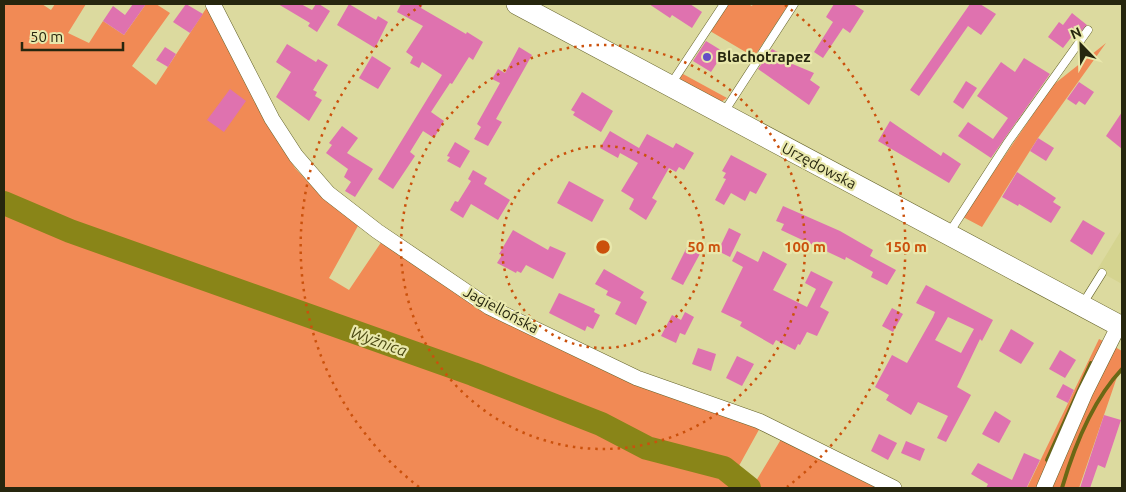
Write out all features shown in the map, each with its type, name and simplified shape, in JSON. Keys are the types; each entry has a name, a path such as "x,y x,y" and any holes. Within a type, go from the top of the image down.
{"street":[{"name":"Jagiellońska","path":"213,4 272,119 296,156 328,193 377,231 489,306 637,378 759,422 894,488"},
{"name":"Urzędowska","path":"517,4 1120,326"},
{"path":"1044,488 1085,393 1120,326"}],"lane":[{"path":"670,86 724,4"},
{"path":"723,114 794,4"},
{"path":"948,234 1008,142 1088,30"},
{"path":"1082,306 1102,273"}],"shaded area":[{"path":"4,4 42,4 51,10 55,4 86,4 68,33 89,43 103,21 124,35 146,4 156,4 170,13 132,66 156,85 209,4 267,121 295,168 310,184 359,224 329,278 349,290 382,241 471,301 761,426 735,473 753,486 783,436 887,488 4,488"},
{"path":"728,4 748,4 752,6 753,4 789,4 754,57 710,31"},
{"path":"1106,43 1038,138 982,227 963,217 1053,85"},
{"path":"683,74 727,98 721,102 681,81 680,78"},
{"path":"1122,229 1122,284 1097,270"},
{"path":"1099,339 1105,342 1041,488 1027,488"},
{"path":"1115,347 1122,351 1122,371 1117,377 1079,488 1050,488 1090,390"}],"building":[{"path":"133,4 146,4 124,35 103,21 113,6 125,15"},
{"path":"186,4 203,14 190,33 173,22"},
{"path":"278,4 301,4 312,10 316,4 319,4 330,11 317,32 308,26 310,23"},
{"path":"349,4 376,20 378,16 388,22 375,48 337,25"},
{"path":"401,4 423,4 421,8 483,42 473,60 469,57 431,112 444,121 434,138 423,131 410,152 415,156 393,189 378,179 442,75 422,62 419,68 410,63 413,57 406,52 423,26 397,12"},
{"path":"649,4 690,4 702,12 692,28 672,15 670,18"},
{"path":"834,4 853,4 864,11 850,33 843,28 823,58 814,52 833,22 826,17"},
{"path":"970,4 980,4 996,14 981,35 968,26 919,96 910,90"},
{"path":"1072,13 1087,25 1076,37 1073,35 1063,48 1048,37 1059,22 1063,25"},
{"name":"Blachotrapez","path":"706,41 724,52 711,72 693,61"},
{"path":"287,44 316,62 318,59 328,65 313,90 317,92 315,96 322,100 309,121 276,97 291,72 276,62"},
{"path":"165,47 176,54 168,67 156,60"},
{"path":"519,47 532,55 496,119 502,122 488,146 474,139 481,127 477,124 500,83 492,79 498,69 505,73"},
{"path":"772,49 785,56 783,60 814,73 810,80 820,87 809,105 758,69"},
{"path":"372,56 391,68 378,89 359,78"},
{"path":"1024,58 1050,74 991,158 958,136 968,122 993,139 1008,118 977,96 1001,62 1015,72"},
{"path":"966,81 977,88 963,109 953,102"},
{"path":"1079,82 1094,92 1085,105 1079,101 1076,105 1067,99"},
{"path":"230,89 246,101 224,132 207,120"},
{"path":"582,92 613,111 601,132 573,115 575,112 571,110"},
{"path":"1122,112 1122,149 1106,136"},
{"path":"890,121 941,156 943,152 961,164 949,183 878,141"},
{"path":"342,126 358,138 347,153 373,169 355,197 345,191 351,182 344,177 348,169 326,153 332,145 329,143"},
{"path":"610,131 639,148 647,134 673,148 676,143 694,153 684,170 679,167 676,172 669,168 652,198 657,201 646,220 629,209 634,199 621,191 638,163 620,153 618,158 600,148"},
{"path":"1038,138 1054,148 1046,161 1030,151"},
{"path":"455,142 470,151 460,168 447,161 450,157 447,156"},
{"path":"731,155 767,174 756,194 750,191 745,201 731,193 724,205 715,200 726,179 723,178 726,173 722,171"},
{"path":"473,170 487,178 484,184 510,200 498,220 471,204 463,218 450,210 455,201 458,202 471,181 468,179"},
{"path":"1017,172 1056,198 1053,202 1061,207 1051,223 1019,204 1018,206 1002,197"},
{"path":"569,181 604,200 592,222 557,203"},
{"path":"783,206 840,231 873,250 870,256 896,270 887,285 871,277 873,272 846,257 845,260 781,230 784,224 776,221"},
{"path":"1083,220 1105,233 1092,255 1070,241"},
{"path":"729,228 741,234 730,257 718,251"},
{"path":"513,230 548,250 550,246 566,253 553,279 526,265 521,273 517,271 516,273 497,263 502,255 499,254"},
{"path":"689,243 702,250 683,285 671,279"},
{"path":"737,251 758,262 763,251 787,264 773,290 807,307 816,289 805,283 811,271 833,282 820,307 829,312 817,336 807,332 795,350 776,340 773,345 740,326 742,322 721,312 743,267 732,261"},
{"path":"604,269 644,292 640,298 647,302 636,325 615,314 621,302 606,295 608,291 595,284"},
{"path":"926,285 993,320 982,341 980,339 957,387 971,395 946,442 937,438 948,416 918,402 911,415 886,400 889,395 875,387 892,355 907,363 933,317 935,312 916,303","holes":["948,317 974,329 961,353 935,340"]},
{"path":"559,293 595,309 594,312 600,315 593,329 587,326 585,331 549,313"},
{"path":"892,308 903,314 893,332 882,326"},
{"path":"685,312 694,317 685,335 680,333 676,343 661,336 672,315 681,320"},
{"path":"1011,329 1034,343 1021,364 999,351"},
{"path":"698,348 716,354 711,371 692,364"},
{"path":"1060,350 1076,360 1065,378 1049,369"},
{"path":"737,356 754,364 742,386 726,378"},
{"path":"1063,384 1074,390 1068,403 1056,397"},
{"path":"995,411 1011,421 999,443 982,434"},
{"path":"1104,415 1121,420 1105,468 1098,465 1090,488 1080,488"},
{"path":"879,434 897,443 888,460 871,451"},
{"path":"906,441 925,449 920,461 901,453"},
{"path":"1024,453 1040,460 1027,487 1029,488 986,488 988,484 971,474 978,463 1012,480"}],"waterway":[{"name":"Wyżnica","path":"4,203 70,231 473,374 601,424 647,448 724,468 749,488"},
{"path":"1047,460 1091,363"},
{"path":"1062,488 1085,425 1102,395 1122,369"}],"place":[{"name":"Blachotrapez","path":"707,57"}]}
